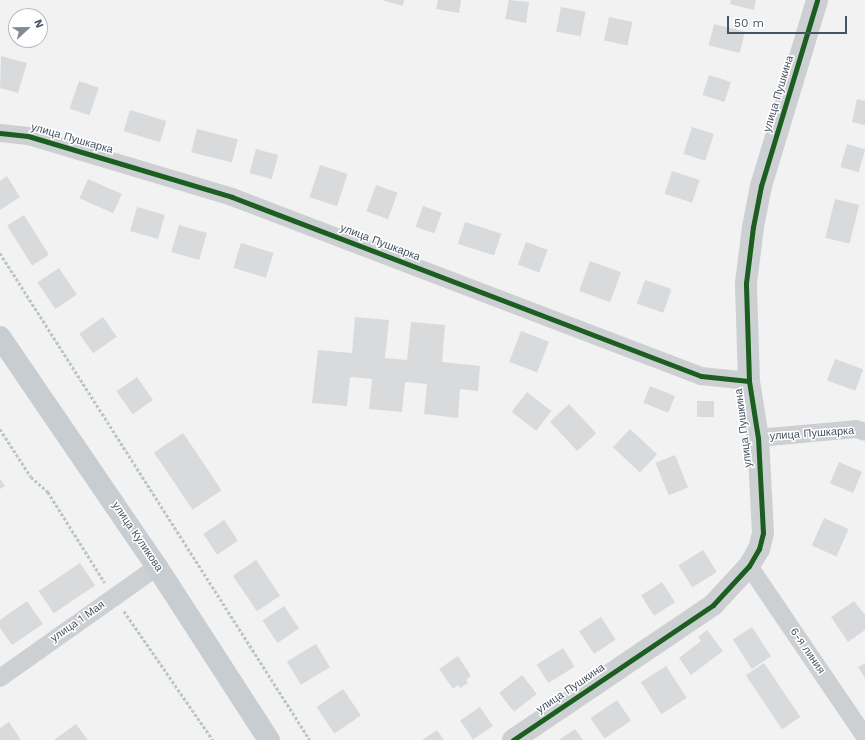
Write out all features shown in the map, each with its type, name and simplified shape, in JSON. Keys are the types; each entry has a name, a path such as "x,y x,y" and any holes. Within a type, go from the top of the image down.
{"main road":[{"name":"улица Куликова","path":"0,337 157,567 269,740"}],"street":[{"name":"улица Пушкина","path":"513,740 713,605 748,566 759,548 763,533 758,438 748,381 746,283 753,227 761,186 818,0"},
{"name":"улица Пушкарка","path":"0,133 28,136 232,198 701,376 748,381"},
{"name":"улица Пушкарка","path":"758,438 856,429 865,432"},
{"name":"6-я линия","path":"748,566 865,736"},
{"name":"улица 1 Мая","path":"0,678 157,567"}],"path":[{"path":"0,253 310,740"}],"building":[{"path":"382,0 404,0 403,6"},
{"path":"438,0 461,0 459,13 436,9"},
{"path":"509,0 529,2 526,23 505,19"},
{"path":"731,0 756,0 754,10 730,4"},
{"path":"561,7 586,12 581,36 556,32"},
{"path":"609,17 632,22 627,45 604,40"},
{"path":"714,24 745,32 740,53 709,45"},
{"path":"1,56 27,63 18,93 0,88"},
{"path":"709,75 731,82 724,102 703,95"},
{"path":"79,81 99,88 89,115 70,108"},
{"path":"857,99 865,101 865,125 852,122"},
{"path":"130,110 166,121 160,142 124,131"},
{"path":"692,127 714,134 705,161 683,154"},
{"path":"197,129 238,139 232,162 191,152"},
{"path":"847,144 865,149 859,172 840,167"},
{"path":"256,149 278,155 272,179 250,173"},
{"path":"320,165 348,174 337,206 309,197"},
{"path":"672,171 700,180 692,203 665,194"},
{"path":"7,176 20,197 0,210 0,181"},
{"path":"88,179 122,194 113,213 79,198"},
{"path":"376,185 398,193 388,219 366,211"},
{"path":"835,199 859,205 850,244 825,238"},
{"path":"423,206 442,213 434,234 415,227"},
{"path":"137,207 165,215 158,239 130,231"},
{"path":"24,215 49,255 32,265 7,226"},
{"path":"465,222 501,234 494,256 458,244"},
{"path":"179,225 207,233 199,260 171,252"},
{"path":"526,242 548,250 539,272 518,265"},
{"path":"241,243 274,253 266,278 233,268"},
{"path":"590,261 621,272 610,302 579,291"},
{"path":"59,268 77,295 55,309 37,283"},
{"path":"645,280 671,289 663,313 637,304"},
{"path":"103,317 117,337 93,353 79,334"},
{"path":"355,317 389,320 385,358 407,360 411,322 445,325 442,362 480,366 478,391 460,389 458,418 424,414 427,384 405,382 402,412 369,409 372,379 350,377 347,406 312,403 318,350 352,353"},
{"path":"521,331 549,342 537,373 509,362"},
{"path":"835,359 863,369 855,391 827,381"},
{"path":"137,377 153,400 133,414 117,391"},
{"path":"650,386 675,396 668,413 643,403"},
{"path":"527,392 551,411 536,431 512,412"},
{"path":"697,401 714,401 714,417 697,417"},
{"path":"569,404 596,433 577,451 550,422"},
{"path":"630,429 657,454 640,473 613,447"},
{"path":"183,433 222,490 193,510 154,453"},
{"path":"675,455 688,487 669,495 656,463"},
{"path":"839,462 862,472 853,493 830,483"},
{"path":"0,479 5,486 0,489"},
{"path":"824,518 849,529 836,556 812,545"},
{"path":"224,520 238,541 217,555 203,534"},
{"path":"703,550 717,572 692,587 678,565"},
{"path":"256,560 280,596 257,611 233,576"},
{"path":"80,563 95,585 54,613 39,591"},
{"path":"662,582 675,602 654,616 641,596"},
{"path":"27,601 43,624 12,645 0,628 0,620"},
{"path":"854,601 865,615 865,630 848,642 831,617"},
{"path":"284,606 299,628 278,643 262,621"},
{"path":"601,617 616,640 594,654 579,631"},
{"path":"752,627 771,656 752,669 733,640"},
{"path":"707,630 723,651 691,675 679,658 701,641 698,637"},
{"path":"316,644 330,667 301,685 287,662"},
{"path":"563,648 575,667 548,683 537,664"},
{"path":"458,656 471,676 466,680 468,683 460,688 458,685 453,689 439,669"},
{"path":"764,663 800,717 782,729 746,675"},
{"path":"865,663 865,678 858,667"},
{"path":"666,666 687,698 662,714 641,682"},
{"path":"522,675 537,694 514,712 499,693"},
{"path":"343,689 361,716 334,733 316,707"},
{"path":"617,700 631,721 604,739 590,718"},
{"path":"480,707 493,726 473,739 460,720"},
{"path":"9,722 21,740 0,740 0,728"},
{"path":"76,724 88,740 54,740"},
{"path":"575,729 583,740 559,740"},
{"path":"437,730 444,740 422,740"}],"cycle path":[{"path":"513,740 713,605 749,566 759,549 763,533 758,438 749,381 746,283 753,227 761,186 817,0"},
{"path":"0,133 28,136 232,197 701,376 749,381"}]}
